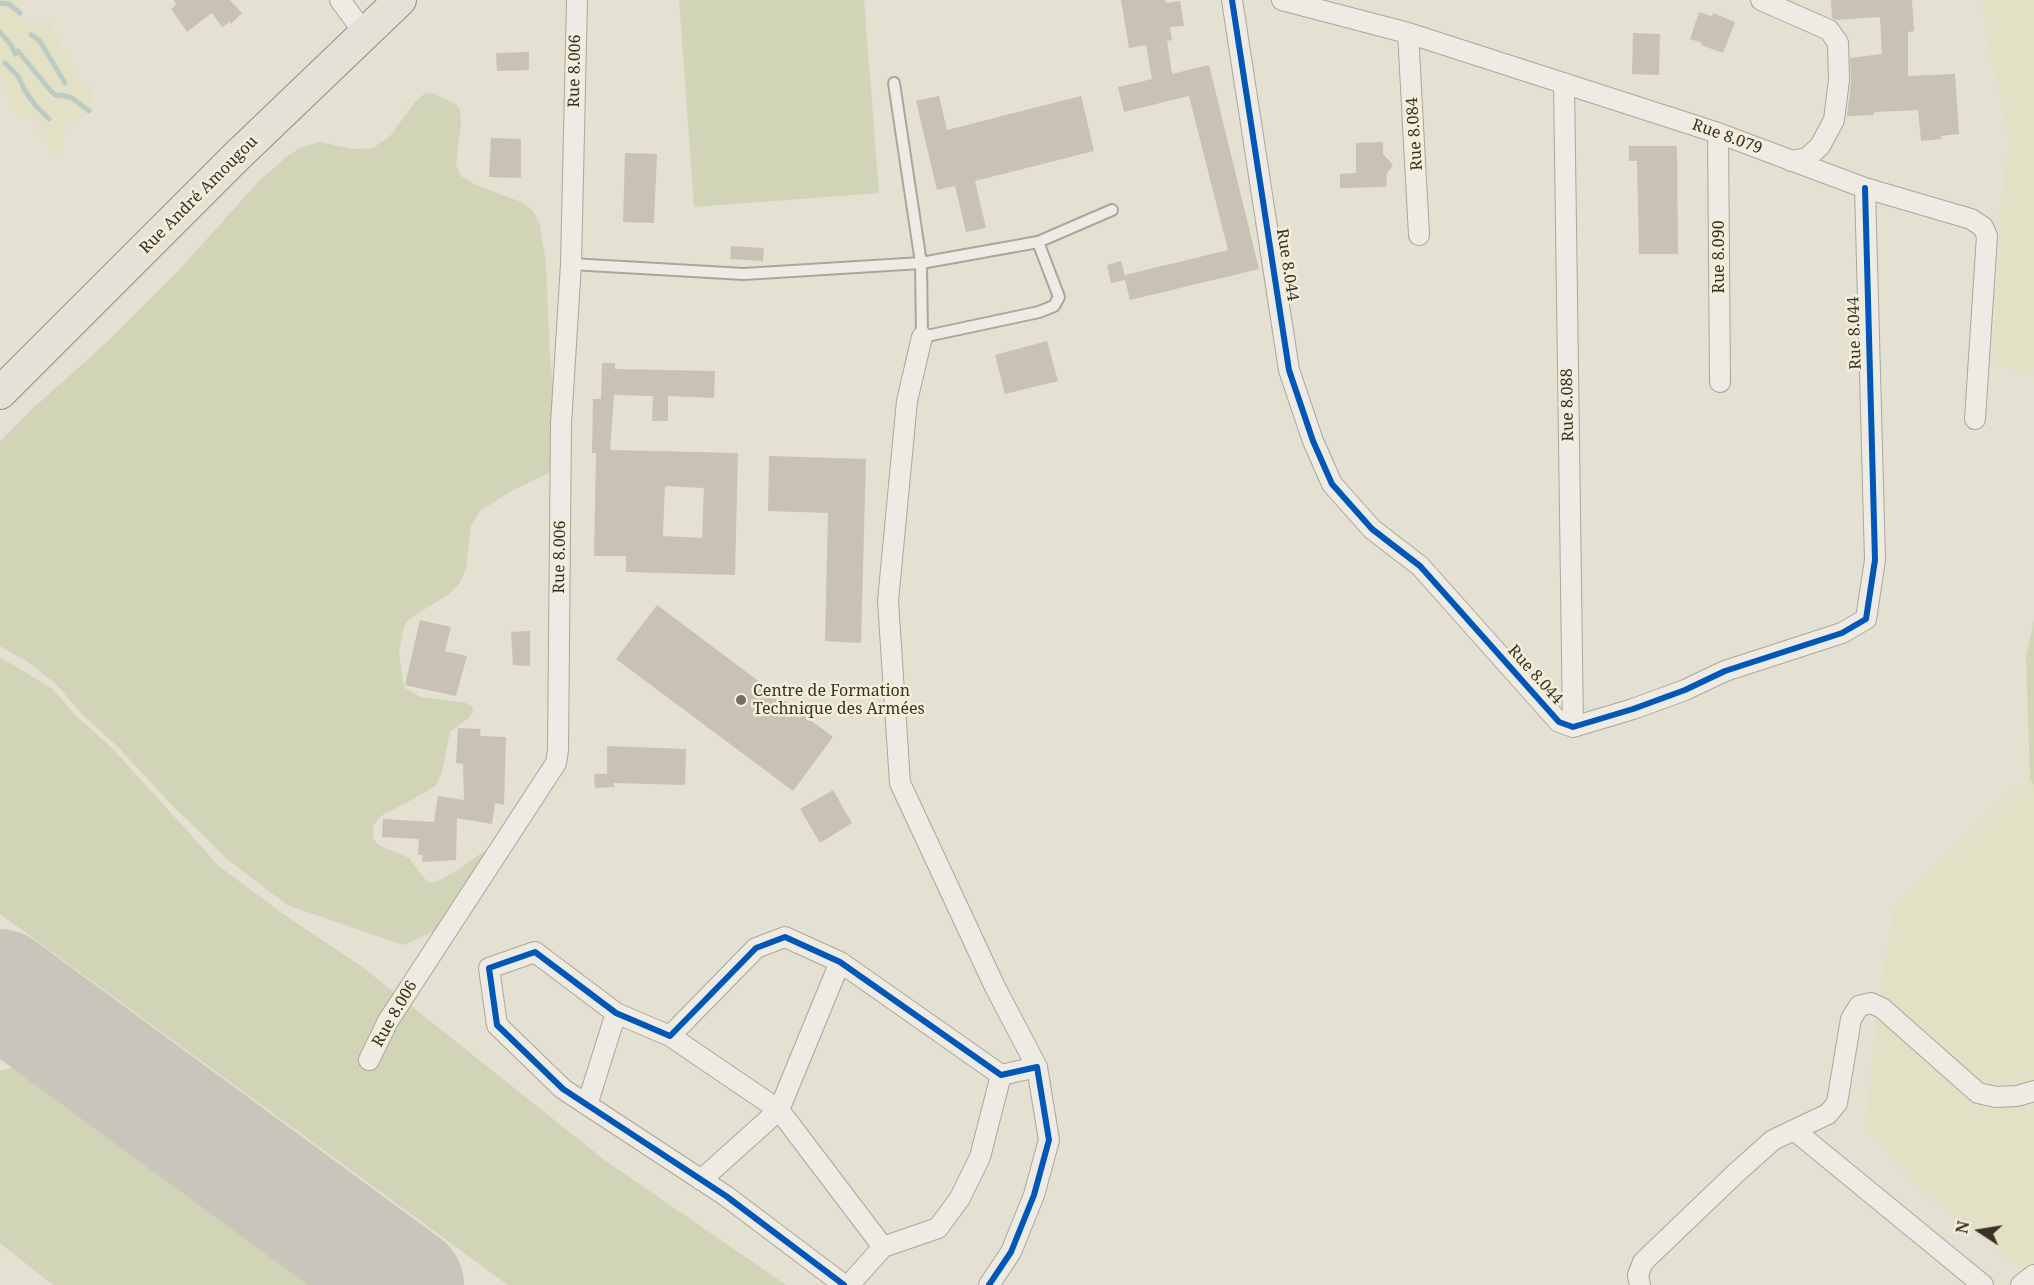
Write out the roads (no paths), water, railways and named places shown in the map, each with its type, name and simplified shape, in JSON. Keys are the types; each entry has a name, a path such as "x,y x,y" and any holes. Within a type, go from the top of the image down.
{"main road":[{"name":"Rue André Amougou","path":"0,393 236,157 400,0"}],"street":[{"path":"340,0 365,34"},
{"name":"Rue 8.006","path":"369,1060 388,1020 556,763 558,750 561,424 571,264 577,0"},
{"name":"Rue 8.044","path":"1232,0 1288,370 1313,441 1332,484 1372,529 1420,566 1559,722 1573,727 1633,709 1685,690 1725,671 1842,633 1866,618 1875,560 1865,188"},
{"name":"Rue 8.079","path":"1282,0 1336,7 1408,33 1718,133 1865,188 1971,219 1983,227 1987,236 1975,419"},
{"path":"1761,0 1829,30 1838,43 1839,80 1834,120 1820,146 1807,158 1791,161"},
{"name":"Rue 8.084","path":"1408,33 1419,235"},
{"name":"Rue 8.088","path":"1564,83 1573,727"},
{"name":"Rue 8.090","path":"1718,133 1720,382"},
{"path":"922,337 907,401 888,601 900,783 995,987 1036,1067 1049,1140 1034,1195 1011,1252 989,1285"},
{"path":"670,1036 756,948 785,937 840,962 1000,1075 1036,1067"},
{"path":"844,1285 726,1196 563,1089 497,1025 489,968 534,952 616,1013 670,1036 778,1110 884,1248"},
{"path":"701,1180 778,1110 840,962"},
{"path":"1640,1285 1638,1275 1643,1262 1773,1140 1828,1113 1837,1103 1851,1019 1859,1006 1871,1003 1882,1008 1978,1093 1996,1097 2017,1096 2034,1091"},
{"path":"587,1105 616,1013"},
{"path":"849,1285 884,1248 938,1228 960,1198 980,1157 1000,1075"},
{"path":"1794,1131 1983,1285"},
{"path":"2021,1285 2034,1275"}],"lane":[{"path":"894,83 921,263 922,337 1040,312 1054,306 1059,297 1038,242"},
{"path":"571,264 744,274 921,263 1038,242 1112,210"}],"waterway":[{"path":"0,3 9,4 20,13"},
{"path":"0,32 15,54"},
{"path":"31,35 39,40 65,83"},
{"path":"18,51 50,90 60,96"},
{"path":"5,63 18,76 35,105 49,119"},
{"path":"61,95 72,98 89,111"}],"place":[{"name":"Centre de Formation Technique des Armées","path":"741,700"}]}
